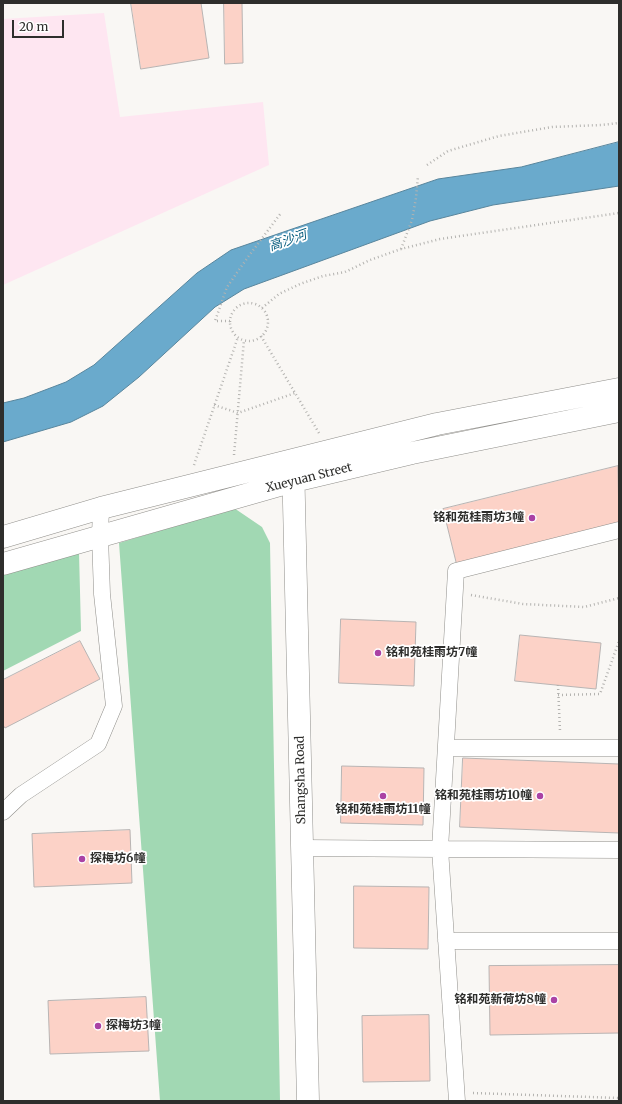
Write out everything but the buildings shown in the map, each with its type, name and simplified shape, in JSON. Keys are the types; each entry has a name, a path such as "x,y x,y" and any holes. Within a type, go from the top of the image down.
{"main road":[{"name":"Xueyuan Street","path":"3,537 101,508 437,424 619,388"},
{"name":"Xueyuan Street","path":"3,564 294,481 412,452 619,411"},
{"name":"Shangsha Road","path":"293,460 308,1101"}],"street":[{"path":"3,812 21,795 98,744 114,706 102,594 100,536 101,508"},
{"path":"456,1097 440,849 456,570 619,530"},
{"path":"446,748 619,748"},
{"path":"302,848 619,850"},
{"path":"446,941 619,941"}],"path":[{"path":"427,165 448,151 499,136 552,127 619,123"},
{"path":"401,249 412,220 418,176"},
{"path":"230,321 215,321 227,287 281,213"},
{"path":"262,308 280,294 300,284 323,276 345,272 370,260 401,249 440,239 619,213"},
{"path":"250,303 256,304 262,308 268,319 268,325 266,332 256,340 250,341 244,340 233,333 230,327 230,321 231,315 238,306 250,303"},
{"path":"261,336 330,450"},
{"path":"186,486 238,337"},
{"path":"233,475 244,340"},
{"path":"214,406 238,413 295,393"},
{"path":"455,593 523,604 584,607 619,598"},
{"path":"558,695 600,694 619,641"},
{"path":"558,685 561,748"},
{"path":"456,1097 619,1098"}],"shaded area":[{"path":"104,13 120,117 263,102 269,165 3,285 3,19"}],"green space":[{"path":"234,508 262,527 270,543 280,1101 160,1101 119,543"},
{"path":"79,552 81,631 3,671 3,575"}],"water":[{"name":"高沙河","path":"619,142 619,186 493,205 430,221 244,289 215,307 139,377 103,406 71,422 3,442 3,403 24,398 66,382 94,365 197,273 231,250 438,179 521,167"}],"place":[{"name":"铭和苑桂雨坊3幢","path":"532,518"},
{"name":"铭和苑桂雨坊7幢","path":"378,653"},
{"name":"铭和苑桂雨坊11幢","path":"383,796"},
{"name":"铭和苑桂雨坊10幢","path":"540,796"},
{"name":"探梅坊6幢","path":"82,859"},
{"name":"铭和苑新荷坊8幢","path":"554,1000"},
{"name":"探梅坊3幢","path":"98,1026"}]}
